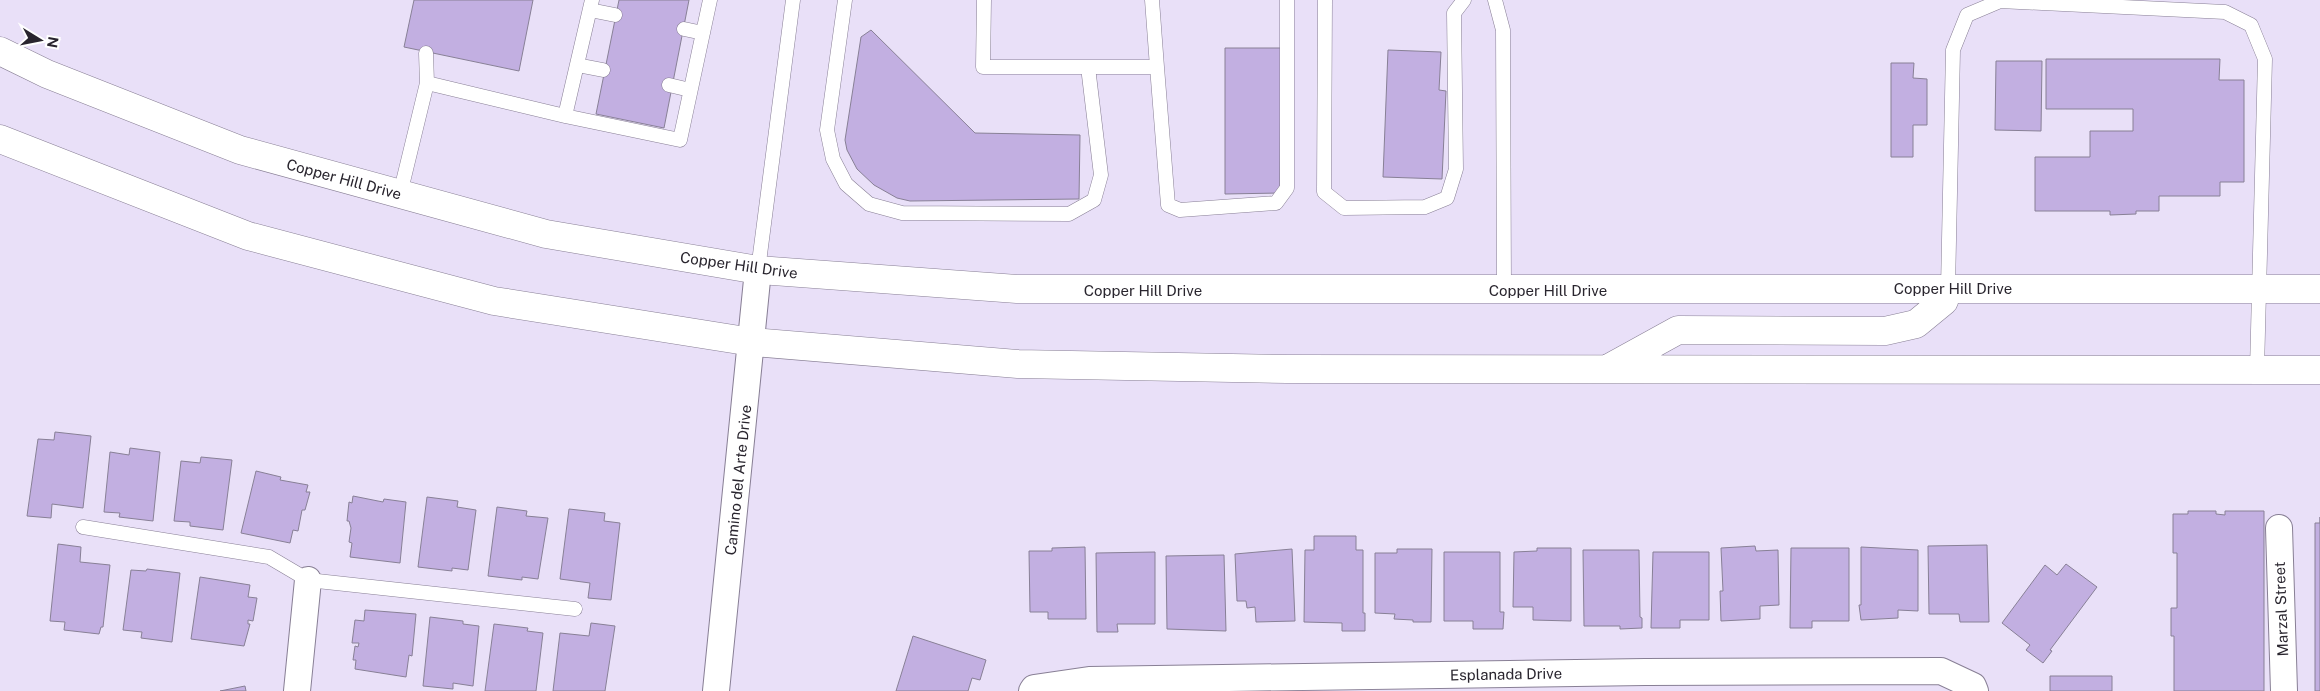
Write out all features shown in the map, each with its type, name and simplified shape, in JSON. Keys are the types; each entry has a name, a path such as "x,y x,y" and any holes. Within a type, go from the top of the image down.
{"main road":[{"name":"Copper Hill Drive","path":"0,51 47,74 240,150 546,234 758,270 1017,289 2320,289"},
{"path":"0,139 248,236 494,301 752,342 1018,364 1287,369 2320,370"},
{"path":"1607,369 1678,330 1884,331 1916,324 1944,301 1948,288"}],"street":[{"name":"Camino del Arte Drive","path":"716,691 758,270"},
{"name":"Marzal Street","path":"2279,528 2284,691"},
{"path":"297,691 308,580"},
{"name":"Esplanada Drive","path":"1032,691 1034,688 1089,680 1295,684 1645,682 1941,671 1973,686 1975,691"}],"lane":[{"path":"427,83 565,116 680,140 710,0"},
{"path":"758,270 793,0"},
{"path":"845,0 827,130 833,159 846,184 869,204 902,213 1070,214 1094,200 1101,175 1088,68"},
{"path":"984,0 983,67 1157,67"},
{"path":"1152,0 1168,205 1180,210 1276,203 1287,188 1287,0"},
{"path":"1325,0 1324,192 1344,208 1425,208 1447,198 1456,170 1454,14 1464,0"},
{"path":"1495,0 1504,30 1504,290"},
{"path":"1948,288 1953,50 1967,15 2000,1 2225,12 2251,25 2265,59 2257,370"},
{"path":"565,116 591,5 615,15"},
{"path":"684,29 703,33"},
{"path":"400,194 427,83 426,53"},
{"path":"577,66 603,70"},
{"path":"669,85 690,90"},
{"path":"83,527 269,557 308,580 576,609"}],"building":[{"path":"414,0 533,0 519,71 404,47"},
{"path":"619,0 689,0 664,128 596,114"},
{"path":"871,30 975,133 1080,135 1079,199 910,201 897,198 874,185 857,169 847,150 845,140 861,37"},
{"path":"1225,48 1281,48 1280,193 1225,194"},
{"path":"1388,50 1441,52 1439,90 1446,91 1442,179 1383,177"},
{"path":"2046,59 2220,59 2219,80 2244,80 2244,182 2220,182 2220,196 2159,196 2159,211 2136,211 2136,214 2110,215 2110,211 2035,211 2035,157 2090,157 2090,131 2133,131 2133,109 2046,109"},
{"path":"1996,61 2042,61 2041,131 1995,130"},
{"path":"1891,63 1914,63 1913,78 1927,79 1927,125 1913,125 1913,157 1891,157"},
{"path":"55,432 91,436 83,508 52,504 51,518 27,516 38,439 54,440"},
{"path":"130,448 160,452 153,521 119,517 120,513 104,512 110,452 129,455"},
{"path":"201,457 232,460 223,530 190,526 190,522 174,521 181,461 200,463"},
{"path":"256,471 281,477 280,480 308,485 306,492 310,492 305,510 302,510 298,531 293,530 290,543 241,533"},
{"path":"353,496 383,502 384,499 406,502 400,563 350,557 352,543 349,542 351,528 349,521 347,521 349,502 352,503"},
{"path":"427,497 458,501 457,507 476,510 468,570 452,568 452,571 418,567"},
{"path":"497,507 527,511 526,516 548,518 538,579 522,577 522,580 488,576"},
{"path":"569,509 605,513 604,521 620,523 611,600 588,598 590,583 560,579"},
{"path":"2188,511 2216,511 2216,514 2225,515 2225,511 2264,511 2264,691 2174,691 2174,636 2171,636 2171,608 2177,608 2177,553 2173,553 2173,514 2188,514"},
{"path":"2315,523 2320,523 2320,691 2315,691"},
{"path":"1314,536 1356,536 1356,550 1363,550 1363,613 1365,613 1365,631 1342,631 1342,623 1304,622 1305,550 1314,550"},
{"path":"58,544 81,547 80,562 110,565 103,627 101,627 99,634 64,630 65,622 50,621"},
{"path":"1987,545 1989,622 1960,622 1959,614 1929,614 1928,546"},
{"path":"1755,546 1756,551 1778,550 1779,605 1760,606 1760,619 1721,621 1720,591 1723,591 1721,548"},
{"path":"1085,547 1086,619 1048,619 1048,612 1030,612 1029,551 1052,551 1052,548"},
{"path":"1861,547 1918,550 1918,611 1898,610 1898,618 1861,620 1859,605 1861,605"},
{"path":"1537,548 1571,548 1571,621 1533,620 1533,607 1513,607 1514,552 1537,551"},
{"path":"1791,548 1849,548 1849,621 1812,621 1812,628 1790,628"},
{"path":"1292,549 1295,621 1256,622 1255,607 1247,608 1246,601 1237,601 1235,554"},
{"path":"1397,549 1432,549 1431,622 1394,619 1395,614 1375,613 1375,553 1397,553"},
{"path":"1583,550 1639,550 1640,617 1642,618 1642,628 1620,629 1620,626 1584,626"},
{"path":"1155,552 1155,624 1117,624 1118,632 1097,632 1096,553"},
{"path":"1444,552 1500,552 1500,612 1504,612 1503,629 1473,629 1473,621 1444,621"},
{"path":"1653,552 1709,552 1709,620 1680,620 1680,628 1651,628"},
{"path":"1224,555 1226,631 1167,629 1166,556"},
{"path":"2066,564 2097,587 2050,650 2052,651 2043,663 2026,650 2030,645 2002,623 2045,565 2057,575"},
{"path":"147,569 180,573 172,642 141,638 142,632 123,630 131,570 146,571"},
{"path":"200,577 250,585 248,597 257,598 253,621 248,620 248,624 250,624 244,646 191,639"},
{"path":"365,610 416,614 412,656 409,655 406,677 355,669 356,660 353,660 355,646 358,647 359,643 352,643 355,620 364,621"},
{"path":"430,617 463,621 463,624 479,626 473,686 453,683 453,689 423,686"},
{"path":"591,623 615,626 605,691 553,691 560,633 589,636"},
{"path":"494,624 528,628 527,631 543,633 536,691 485,691"},
{"path":"913,636 986,660 980,680 972,678 968,691 896,691"},
{"path":"2050,676 2112,676 2112,691 2050,691"},
{"path":"245,686 246,691 220,691"}]}
